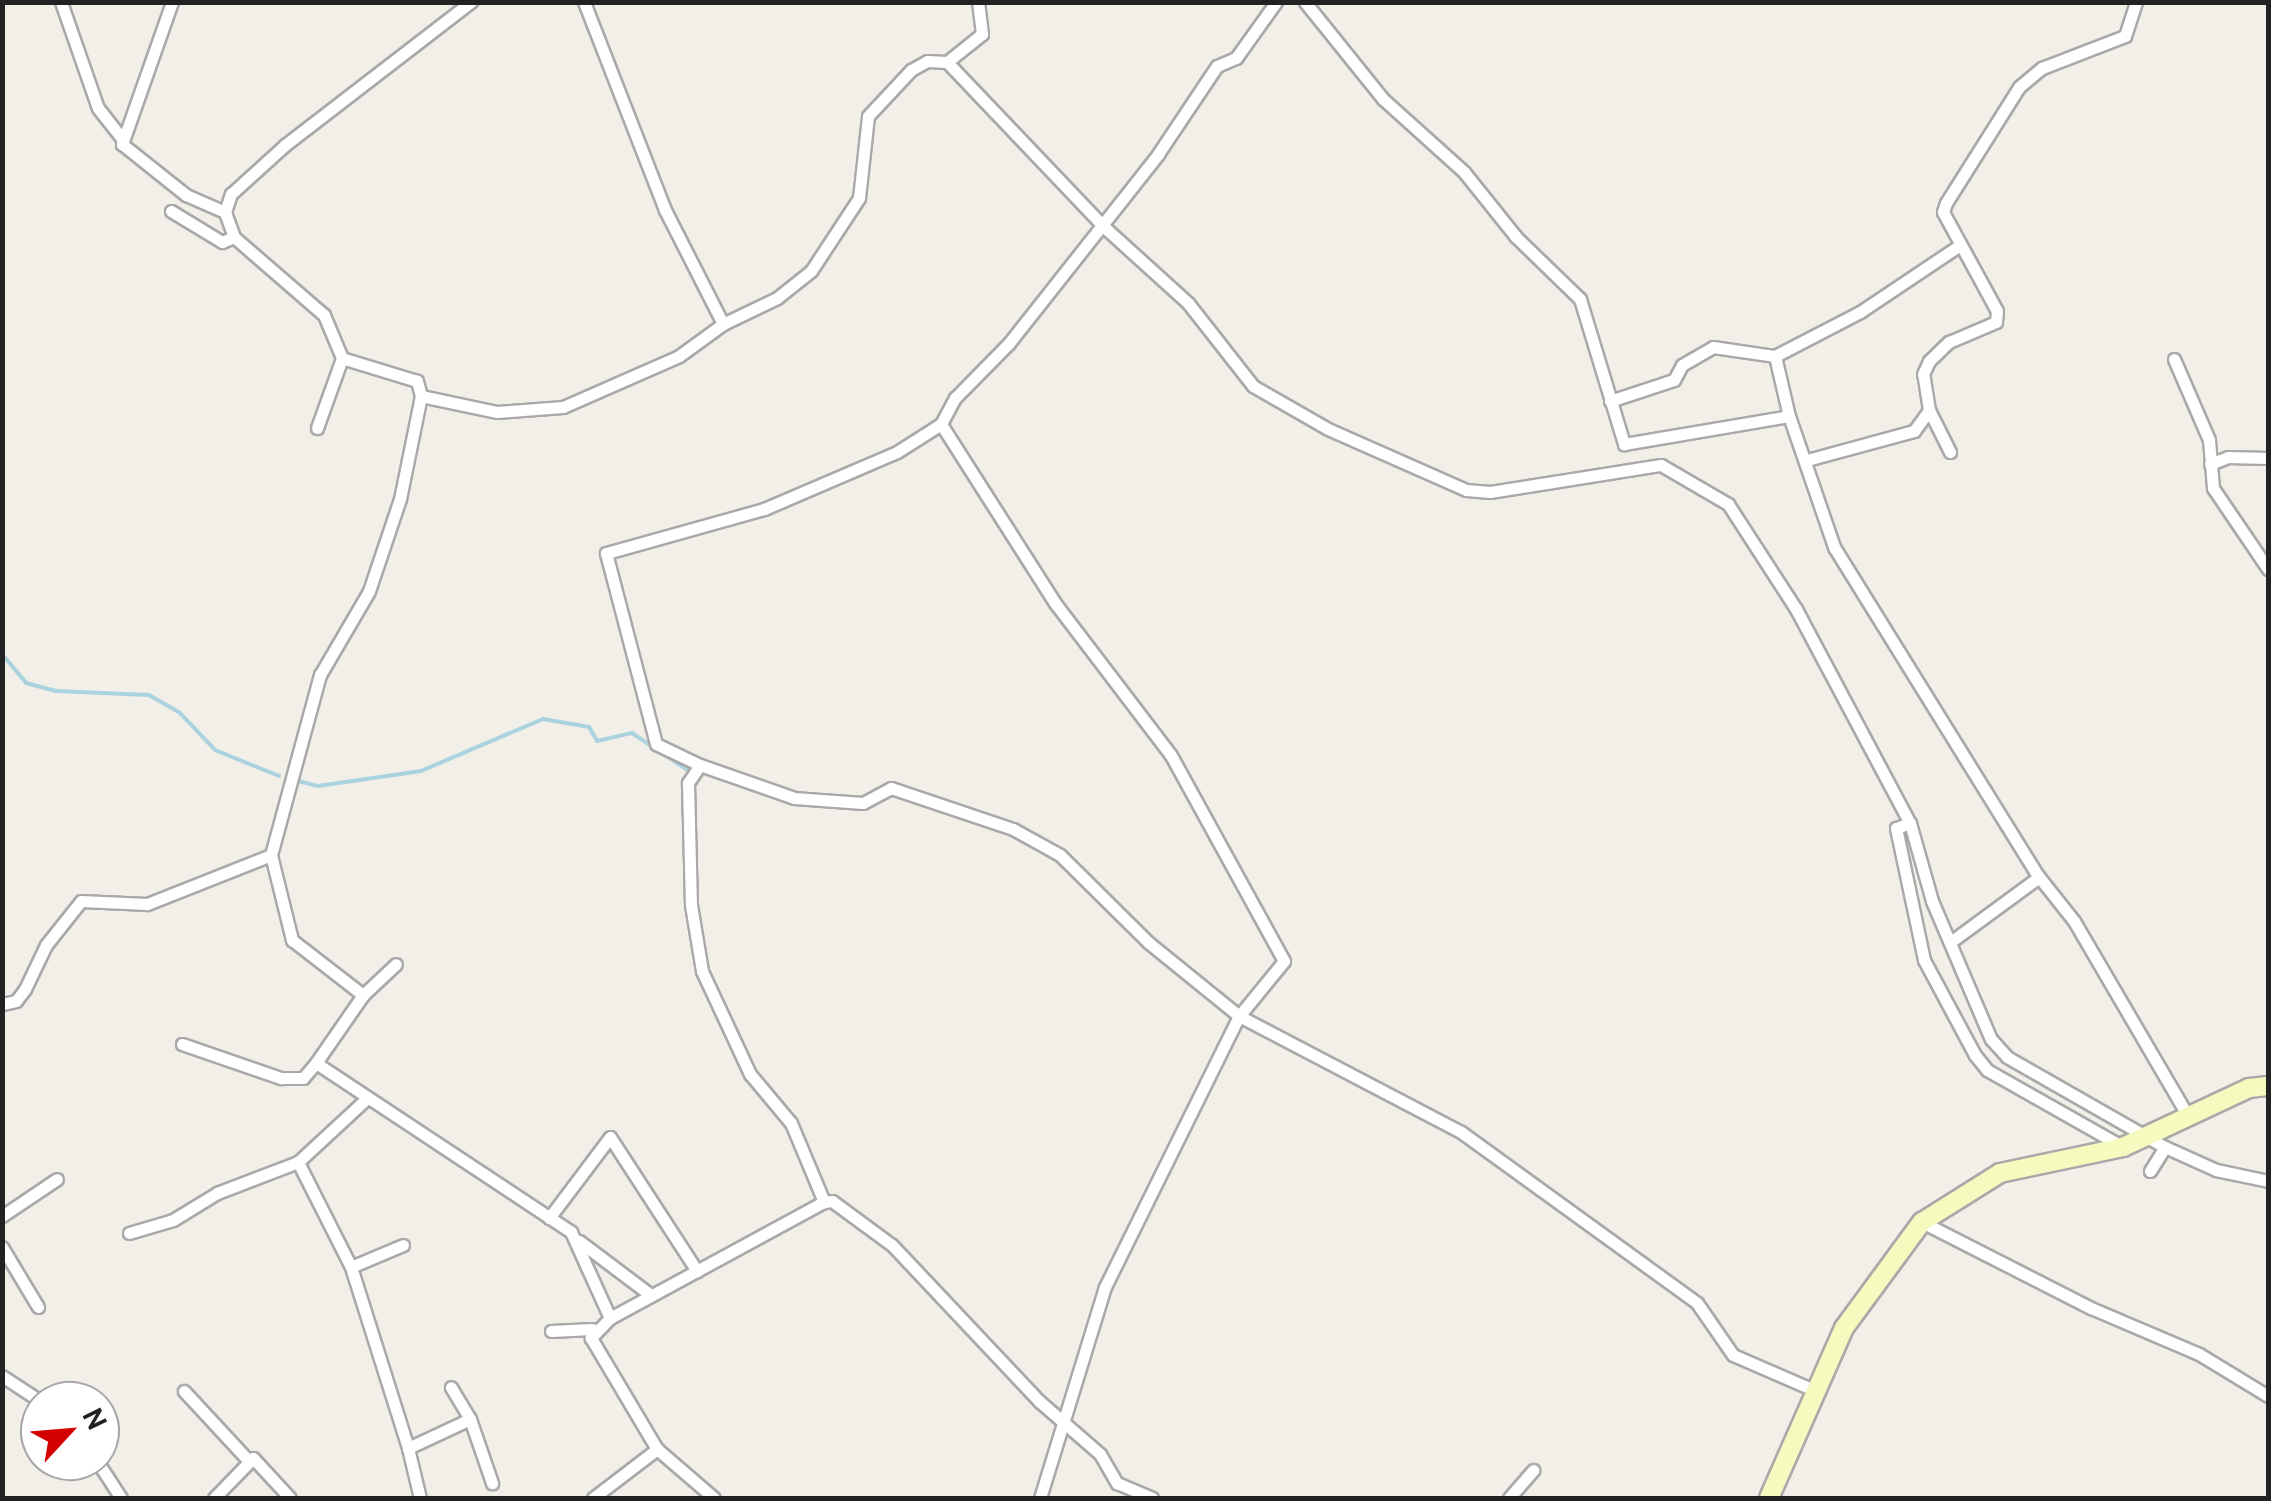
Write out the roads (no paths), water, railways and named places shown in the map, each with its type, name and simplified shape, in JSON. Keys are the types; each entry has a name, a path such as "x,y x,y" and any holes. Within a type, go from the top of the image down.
{"main road":[{"path":"1769,1498 1844,1328 1922,1222 2000,1174 2134,1139 2268,1086"}],"street":[{"path":"61,2 98,108 143,166 225,212"},
{"path":"122,139 172,2"},
{"path":"317,428 342,358 307,294 234,237 225,212 231,194 285,145 470,2"},
{"path":"584,2 665,210 723,324"},
{"path":"421,396 497,412 564,407 679,356 723,324 777,298 812,271 859,198 868,116 911,70 926,61 947,62 982,34 978,2"},
{"path":"1276,2 1236,58 1216,66 1102,226 1009,343 955,398 941,424 880,460 764,510 606,554 656,744 700,766 794,798 863,803 890,788 1013,829 1060,855 1149,943 1239,1016 1462,1132 1696,1304 1733,1355 1814,1390"},
{"path":"1305,2 1383,98 1464,172 1516,237 1580,298 1632,468"},
{"path":"1950,452 1929,410 1923,374 1928,361 1998,317 1943,212 2002,105 2042,68 2125,36 2136,2"},
{"path":"947,62 1102,226 1177,292 1253,386 1444,484 1490,492 1660,465 1728,504 1796,609 1910,822 1932,901 2000,1050 2134,1139"},
{"path":"170,210 222,242 234,237"},
{"path":"1610,401 1674,380 1694,355 1713,348 1775,356 1860,312 1960,245"},
{"path":"1775,356 1789,416 1808,460 1834,547 2039,877 2074,921 2189,1118"},
{"path":"342,358 404,372 418,381 421,396 400,498 369,591 320,675 271,855 292,940 363,995"},
{"path":"2174,359 2209,440 2213,488 2268,569"},
{"path":"1808,460 1914,432 1929,410"},
{"path":"1624,444 1789,416"},
{"path":"941,424 1055,603 1170,754 1284,962 1239,1016 1106,1287 1040,1498"},
{"path":"2210,464 2228,456 2268,458"},
{"path":"700,766 688,783 691,905 702,971 750,1074 790,1122 824,1202"},
{"path":"1910,822 1896,828 1924,960 1979,1060 2134,1139 2165,1147 2216,1170 2268,1181"},
{"path":"2,1004 16,1001 46,945 81,901 148,904 271,855"},
{"path":"1952,942 2039,877"},
{"path":"182,1044 281,1078 302,1078 363,995 396,964"},
{"path":"316,1063 365,1100 549,1218 648,1293"},
{"path":"129,1233 173,1220 217,1193 298,1162 365,1100"},
{"path":"549,1218 610,1136 697,1271"},
{"path":"2150,1171 2165,1147"},
{"path":"298,1162 350,1267 408,1448 420,1498"},
{"path":"2,1216 57,1179"},
{"path":"552,1331 592,1330 648,1293 832,1200 892,1245 1062,1421 1100,1454 1117,1483 1152,1498"},
{"path":"1922,1222 2090,1308 2199,1354 2268,1396"},
{"path":"577,1240 610,1318"},
{"path":"350,1267 403,1246"},
{"path":"2,1248 38,1306"},
{"path":"592,1330 590,1338 657,1449 714,1498"},
{"path":"451,1387 470,1419 492,1483"},
{"path":"184,1391 248,1460"},
{"path":"408,1448 470,1419"},
{"path":"594,1498 657,1449"},
{"path":"214,1498 248,1460 260,1458 290,1498"},
{"path":"1509,1498 1533,1470"}],"waterway":[{"path":"2,654 26,683 56,691 149,695 179,712 215,750 279,776"},
{"path":"298,781 318,786 421,771 543,719 589,727 597,741 632,733 686,769"}]}
